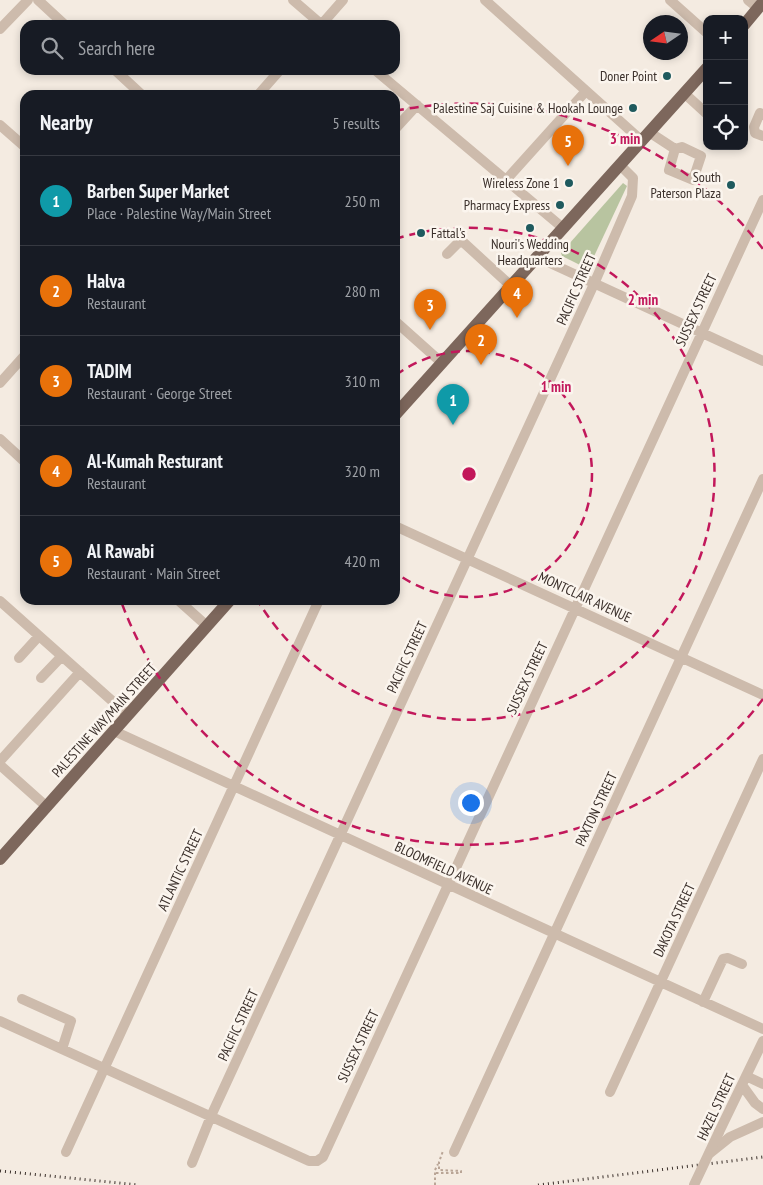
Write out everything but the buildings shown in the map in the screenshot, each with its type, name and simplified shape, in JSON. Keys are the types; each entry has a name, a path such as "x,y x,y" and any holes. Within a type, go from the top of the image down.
{"main road":[{"path":"748,15 753,2"},
{"path":"400,409 703,72"},
{"name":"PALESTINE WAY/MAIN STREET","path":"0,859 226,605"}],"street":[{"path":"0,29 28,0"},
{"path":"38,0 60,20"},
{"path":"293,0 315,20"},
{"path":"325,20 343,0"},
{"path":"485,0 586,91 645,137 675,149 682,147 701,156 692,180 668,170 675,149"},
{"path":"670,0 703,29"},
{"path":"120,75 137,90"},
{"path":"262,90 276,75"},
{"path":"382,75 399,90"},
{"path":"400,91 563,228"},
{"path":"506,180 586,91"},
{"path":"684,93 703,110"},
{"path":"400,123 416,105"},
{"path":"763,115 760,114 754,128 755,133 763,136"},
{"path":"0,125 20,143"},
{"name":"PACIFIC STREET","path":"192,1163 211,1116 594,284 632,196 633,178 620,165"},
{"name":"SUSSEX STREET","path":"211,1116 313,1162 323,1157 763,200"},
{"path":"447,254 458,243 463,242 511,286"},
{"path":"537,257 763,361"},
{"path":"400,325 442,363"},
{"path":"0,383 20,361"},
{"path":"0,439 20,457"},
{"name":"PAXTON STREET","path":"449,1150 554,933 763,479"},
{"name":"MONTCLAIR AVENUE","path":"400,528 763,695"},
{"path":"0,602 128,715"},
{"path":"184,605 207,626"},
{"name":"ATLANTIC STREET","path":"66,1152 317,605"},
{"path":"19,658 39,636"},
{"path":"41,678 62,656"},
{"path":"47,806 0,763 80,672"},
{"name":"BLOOMFIELD AVENUE","path":"114,731 763,1029"},
{"name":"DAKOTA STREET","path":"610,1092 763,759"},
{"path":"703,1002 723,959 728,958 742,964"},
{"path":"22,999 71,1021 62,1048"},
{"path":"0,1021 211,1116"},
{"name":"HAZEL STREET","path":"694,1185 763,1040"},
{"path":"744,1081 763,1084"},
{"path":"744,1081 754,1102 763,1109"},
{"path":"709,1153 730,1137 763,1122"}],"path":[{"path":"435,1185 436,1173 434,1170 449,1150"},
{"path":"436,1173 461,1173 461,1171 439,1170 439,1164"}],"green space":[{"path":"623,183 627,186 589,267 586,268 562,256 561,253"}],"railway":[{"path":"538,1185 763,1157"},
{"path":"0,1171 139,1185"}],"place":[{"name":"Doner Point","path":"667,76"},
{"name":"Palestine Saj Cuisine & Hookah Lounge","path":"633,108"},
{"name":"Al Rawabi","path":"568,166"},
{"name":"Wireless Zone 1","path":"569,183"},
{"name":"South Paterson Plaza","path":"731,185"},
{"name":"Pharmacy Express","path":"560,205"},
{"name":"Nouri's Wedding Headquarters","path":"530,228"},
{"name":"Fattal's","path":"421,233"},
{"name":"Al-Kumah Resturant","path":"517,318"},
{"name":"TADIM","path":"430,330"},
{"name":"Halva","path":"481,365"},
{"name":"Barben Super Market","path":"453,425"}]}
